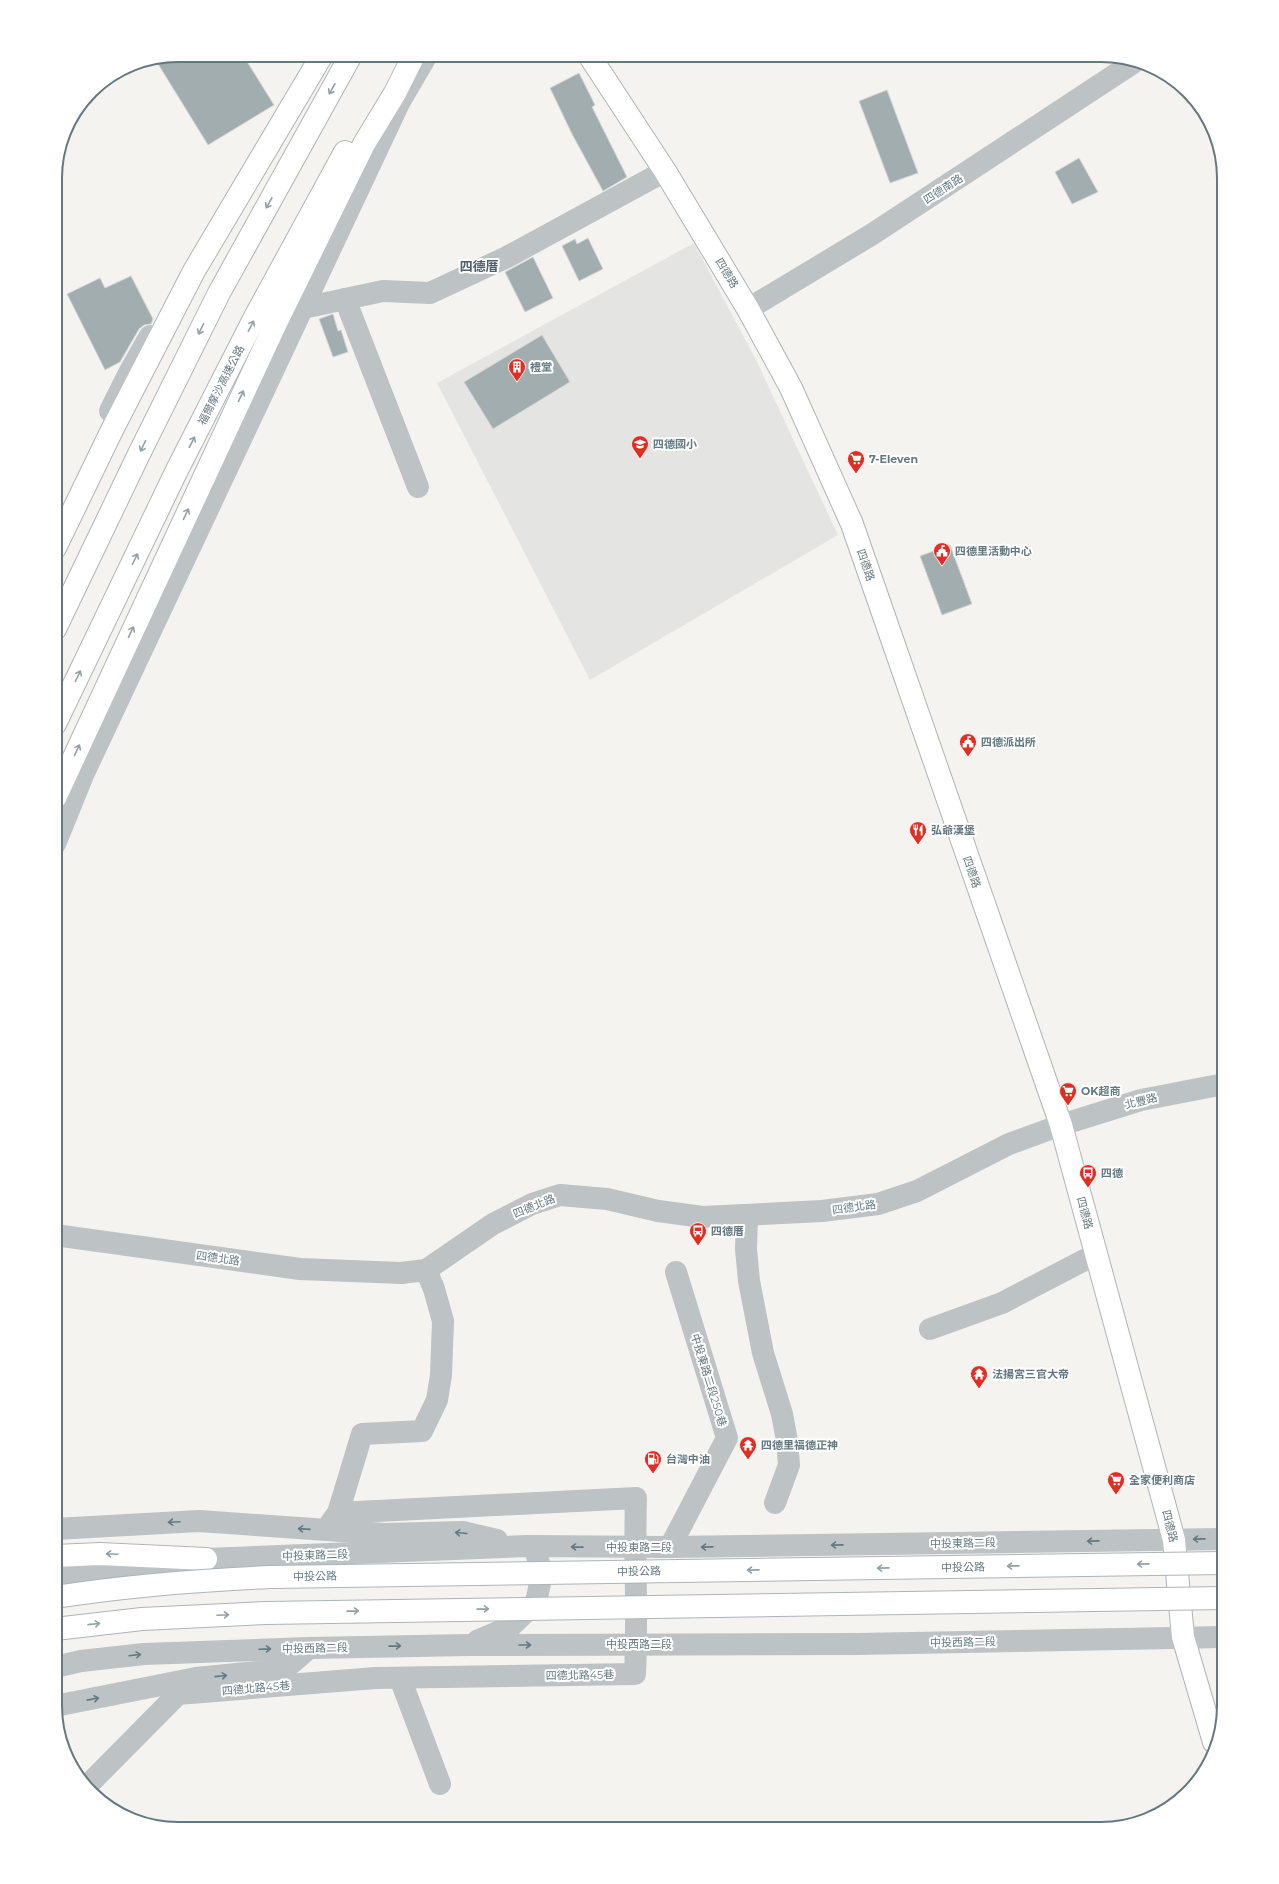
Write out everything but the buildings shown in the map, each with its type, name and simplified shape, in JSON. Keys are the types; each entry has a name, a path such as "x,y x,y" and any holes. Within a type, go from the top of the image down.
{"main road":[{"path":"62,534 112,430 194,271 318,62"},
{"path":"62,614 142,447 219,293 347,62"},
{"name":"福爾摩沙高速公路","path":"62,709 177,470 255,317 353,137 398,62"},
{"path":"62,783 275,325 364,144 395,93 410,62"},
{"name":"四德路","path":"594,62 665,171 748,309 791,388 852,524 1061,1125 1174,1540 1183,1637 1213,1737"},
{"path":"62,1556 100,1554 206,1559"},
{"name":"中投公路","path":"62,1596 120,1587 198,1580 272,1577 1217,1563"},
{"path":"62,1628 142,1619 266,1613 1217,1598"}],"street":[{"path":"62,514 130,371 311,62"},
{"path":"62,827 86,768 399,103 423,62"},
{"name":"四德南路","path":"748,309 884,228 1129,65"},
{"path":"303,308 383,291 430,293 507,257 665,171"},
{"path":"345,299 418,487"},
{"name":"北豐路","path":"1061,1125 1141,1100 1217,1085"},
{"name":"四德北路","path":"62,1236 300,1269 401,1273 426,1270 492,1224 532,1204 560,1195 607,1199 658,1211 703,1217 822,1211 878,1204 917,1191 1009,1144 1061,1125"},
{"path":"747,1215 746,1249 750,1281 763,1353 782,1414 787,1441 789,1465 775,1503"},
{"path":"930,1329 1002,1303 1096,1254"},
{"path":"332,1522 362,1434 422,1431 437,1400 441,1375 442,1321 434,1289 426,1270"},
{"name":"中投東路二段250巷","path":"670,1547 727,1438 676,1272"},
{"name":"四德北路45巷","path":"91,1782 178,1694 375,1678 635,1674 637,1644 635,1547 636,1498 332,1522"},
{"path":"62,1529 199,1521 332,1522 384,1534 463,1532 527,1546 538,1556 542,1574 536,1602 510,1627 469,1645"},
{"name":"中投東路二段","path":"62,1575 206,1559 527,1546 670,1547 1217,1539"},
{"name":"中投西路二段","path":"62,1665 81,1661 144,1654 309,1648 469,1645 866,1643 1217,1637"},
{"path":"62,1705 196,1678 285,1669 309,1648"},
{"path":"400,1678 440,1784"}],"shaded area":[{"name":"四德國小","path":"694,243 757,362 838,535 590,680 437,383"}],"place":[{"name":"禮堂","path":"517,382"},
{"name":"四德國小","path":"640,459"},
{"name":"7-Eleven","path":"856,474"},
{"name":"四德里活動中心","path":"942,566"},
{"name":"四德派出所","path":"968,757"},
{"name":"弘爺漢堡","path":"918,845"},
{"name":"OK超商","path":"1068,1106"},
{"name":"四德","path":"1088,1188"},
{"name":"四德厝","path":"698,1246"},
{"name":"法揚宮三官大帝","path":"979,1389"},
{"name":"四德里福德正神","path":"748,1460"},
{"name":"台灣中油","path":"653,1474"},
{"name":"全家便利商店","path":"1116,1495"}],"district":[{"name":"四德厝","path":"479,266"}]}
